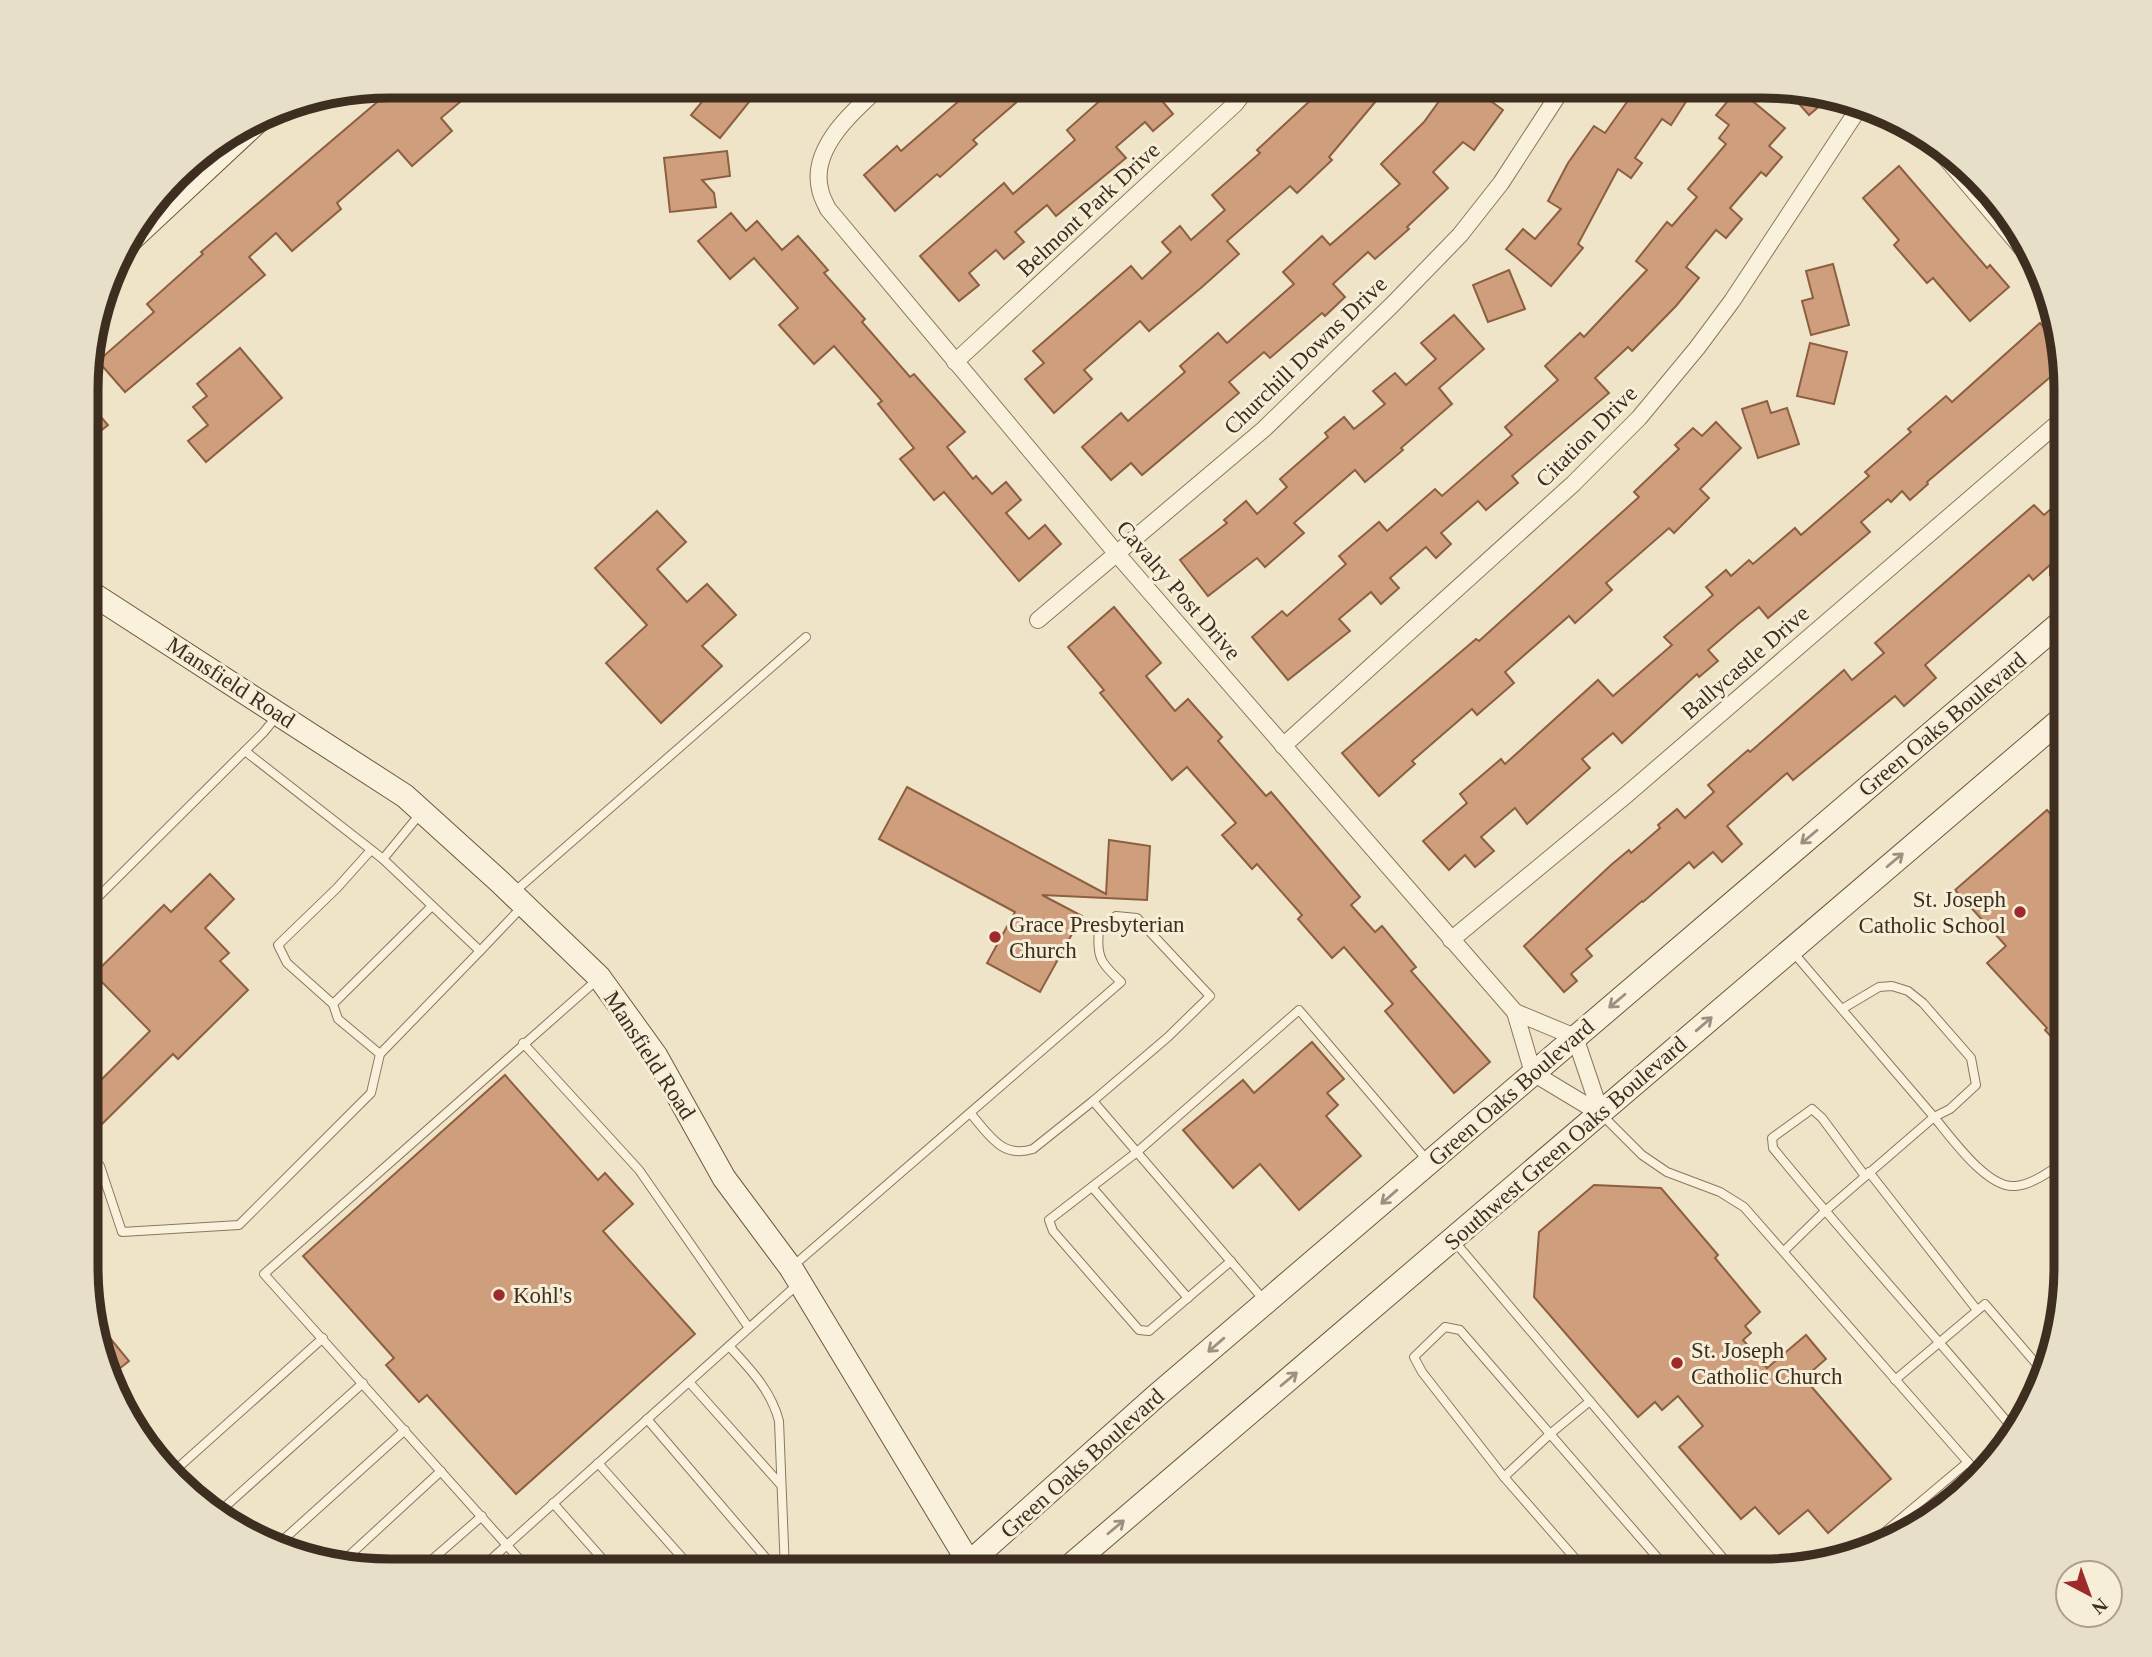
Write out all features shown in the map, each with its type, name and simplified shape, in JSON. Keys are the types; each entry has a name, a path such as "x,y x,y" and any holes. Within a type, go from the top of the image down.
{"main road":[{"name":"Mansfield Road","path":"98,597 405,796 599,977 656,1056 724,1178 795,1275 963,1559"},
{"name":"Green Oaks Boulevard","path":"978,1559 1127,1422 2054,628"},
{"name":"Southwest Green Oaks Boulevard","path":"1078,1559 2054,725"}],"street":[{"name":"Cavalry Post Drive","path":"867,98 847,116 830,141 819,167 819,188 828,209 1117,554 1451,940 1516,1012 1575,1037"},
{"name":"Belmont Park Drive","path":"955,362 1240,98"},
{"name":"Churchill Downs Drive","path":"1038,620 1264,429 1392,305 1450,245 1501,183 1556,98"},
{"name":"Citation Drive","path":"1283,747 1573,484 1639,418 1698,348 1732,301 1855,114"},
{"path":"1967,183 2005,228"},
{"name":"Ballycastle Drive","path":"1451,940 1625,796 2054,426"},
{"name":"Cavalry Post Drive","path":"1516,1012 1533,1073"},
{"path":"1575,1037 1601,1114"},
{"path":"1533,1073 1601,1114"}],"lane":[{"path":"98,1164 122,1232 239,1225 371,1093 380,1054 480,951 518,899 806,637"},
{"path":"98,897 280,713"},
{"path":"245,751 383,859 480,951"},
{"path":"383,859 422,812"},
{"path":"371,850 337,888 278,945 287,963 333,1004 338,1020 380,1054"},
{"path":"333,1004 432,906"},
{"path":"491,1559 749,1328 795,1275 970,1113 1121,982 1109,970 1097,951 1098,931 1116,916 1137,918 1210,996 1168,1037 1033,1149 1011,1152 999,1146 970,1113"},
{"path":"1790,949 1987,1176 2003,1184 2015,1186 2054,1168"},
{"path":"520,1559 264,1274 599,977"},
{"path":"1784,1251 1867,1174 1934,1117 1950,1109 1976,1085 1971,1058 1923,1003 1908,991 1892,986 1880,987 1842,1009"},
{"path":"1231,1261 1149,1331 1139,1330 1054,1231 1049,1220 1137,1152 1299,1010 1429,1162"},
{"path":"523,1043 639,1170 749,1328"},
{"path":"1093,1101 1266,1302"},
{"path":"1977,1310 1812,1109 1772,1138 1773,1148 1824,1212 2008,1423"},
{"path":"1601,1114 1642,1155 1667,1172 1720,1192 1744,1207 1973,1468"},
{"path":"1092,1187 1188,1298"},
{"path":"1453,1239 1724,1559"},
{"path":"1895,1380 1984,1304 2037,1365"},
{"path":"1576,1559 1504,1477 1422,1372 1414,1357 1445,1327 1460,1331 1659,1559"},
{"path":"179,1467 323,1338"},
{"path":"729,1346 757,1377 774,1402 779,1421 785,1559"},
{"path":"689,1382 782,1485"},
{"path":"224,1507 363,1383"},
{"path":"1504,1477 1590,1401"},
{"path":"646,1419 767,1559"},
{"path":"284,1539 405,1430"},
{"path":"1885,1532 1968,1462"},
{"path":"598,1463 683,1559"},
{"path":"348,1556 441,1471"},
{"path":"553,1503 602,1559"},
{"path":"433,1559 482,1516"}],"building":[{"path":"381,98 465,98 441,118 452,131 412,166 398,150 337,203 341,209 292,251 276,233 249,257 265,275 125,392 100,360 154,312 147,304 203,254 201,252"},
{"path":"705,98 752,98 720,138 691,115"},
{"path":"958,98 1021,98 973,140 977,144 940,177 937,174 895,211 864,175 897,146 901,151 960,100"},
{"path":"1103,98 1168,98 1163,102 1173,114 1153,131 1145,122 1116,147 1126,158 1056,216 1047,205 1015,232 1024,242 1004,259 996,250 969,273 979,285 959,301 920,256 1004,183 1013,194 1075,140 1067,130"},
{"path":"1313,98 1373,98 1376,101 1329,157 1332,160 1297,193 1290,186 1227,241 1239,254 1149,331 1140,321 1084,370 1092,379 1054,413 1025,379 1044,363 1033,351 1131,266 1142,279 1171,252 1162,242 1180,226 1191,240 1225,210 1212,195 1260,153 1257,150"},
{"path":"1441,98 1486,98 1503,110 1474,150 1463,142 1433,172 1448,188 1407,227 1409,229 1375,259 1368,252 1333,284 1345,297 1325,316 1322,313 1270,358 1264,352 1229,382 1239,393 1142,475 1131,463 1111,480 1082,447 1121,413 1128,421 1185,372 1180,366 1218,333 1227,343 1294,284 1283,272 1322,236 1330,245 1400,184 1381,164 1424,122"},
{"path":"1688,98 1671,125 1662,119 1635,158 1642,163 1631,178 1618,169 1578,244 1583,248 1551,286 1506,249 1523,229 1535,239 1561,209 1548,201 1568,163 1594,126 1605,133 1629,99"},
{"path":"1730,98 1749,98 1785,128 1769,146 1782,157 1766,176 1761,172 1730,208 1742,219 1726,238 1716,230 1686,267 1699,278 1632,351 1628,347 1595,378 1609,393 1512,476 1518,483 1486,510 1478,501 1441,533 1451,544 1436,558 1426,547 1390,578 1399,588 1381,604 1371,592 1339,619 1350,631 1288,680 1252,637 1282,611 1287,616 1346,564 1339,556 1379,522 1387,531 1435,489 1442,496 1512,435 1505,427 1558,380 1545,366 1580,333 1584,337 1647,270 1636,261 1667,222 1672,226 1697,197 1688,189 1726,144 1719,138 1729,125 1716,115"},
{"path":"1795,100 1821,105 1809,115"},
{"path":"727,151 730,176 702,180 714,193 716,207 670,212 664,158"},
{"path":"1899,166 1987,268 1990,265 2009,287 1970,321 1933,278 1927,283 1894,245 1899,240 1863,198"},
{"path":"731,213 746,231 757,221 782,250 798,236 828,270 824,273 865,319 862,322 910,377 914,374 965,432 947,447 973,479 976,476 992,494 1006,482 1021,500 1006,513 1029,539 1045,525 1061,544 1019,581 944,492 934,500 900,459 914,448 878,404 882,401 834,346 814,364 779,325 798,308 754,258 730,279 698,241"},
{"path":"1833,264 1849,325 1811,335 1802,301 1813,298 1806,271"},
{"path":"1509,270 1525,309 1488,322 1473,285"},
{"path":"1454,315 1484,349 1439,388 1452,404 1365,482 1355,470 1294,523 1304,533 1265,567 1257,558 1208,596 1180,560 1227,523 1224,520 1246,501 1257,514 1287,487 1280,479 1328,437 1325,433 1344,417 1354,429 1385,404 1373,391 1395,373 1406,385 1436,359 1421,343"},
{"path":"2040,323 2048,332 2053,375 1927,482 1928,484 1910,500 1902,491 1891,502 1888,499 1861,522 1870,532 1768,618 1759,607 1738,624 1708,650 1718,661 1699,677 1697,674 1622,743 1613,733 1582,759 1590,768 1527,824 1515,808 1481,837 1494,851 1475,867 1465,855 1449,870 1423,841 1467,803 1460,794 1501,759 1505,764 1598,680 1613,696 1672,645 1664,637 1713,595 1706,587 1726,570 1731,576 1749,560 1753,564 1795,528 1801,535 1869,476 1865,472 1911,432 1908,429 1946,396 1952,402"},
{"path":"1810,343 1847,352 1834,404 1797,396"},
{"path":"240,348 282,398 206,462 188,441 208,425 193,407 207,396 197,384"},
{"path":"1767,401 1771,413 1787,408 1799,444 1758,458 1742,409"},
{"path":"98,414 108,425 98,433"},
{"path":"1716,422 1741,448 1700,489 1709,498 1674,533 1669,528 1606,583 1612,590 1575,623 1569,616 1505,672 1514,683 1477,715 1472,709 1412,761 1415,764 1379,796 1342,753 1476,639 1479,641 1639,497 1634,492 1679,449 1675,445 1693,428 1702,436"},
{"path":"2034,505 2044,515 2054,506 2054,575 2050,575 2050,565 2033,580 2029,575 1925,665 1936,678 1904,706 1895,696 1793,780 1787,773 1727,826 1742,844 1722,862 1713,852 1694,868 1689,862 1642,901 1586,949 1592,956 1571,974 1577,981 1564,992 1524,946 1611,865 1629,850 1631,853 1660,828 1658,825 1677,809 1685,818 1714,792 1708,785 1844,670 1852,680 1884,653 1875,643"},
{"path":"657,511 686,542 657,569 687,602 707,584 736,615 702,646 722,666 661,723 606,663 647,625 595,568"},
{"path":"1114,607 1161,663 1146,676 1175,711 1188,699 1222,737 1218,741 1266,796 1271,792 1360,897 1351,905 1375,932 1382,926 1416,967 1411,971 1490,1062 1454,1093 1385,1011 1393,1004 1344,947 1332,958 1298,919 1302,915 1257,864 1252,869 1222,835 1236,823 1187,767 1172,780 1100,693 1104,690 1068,647"},
{"path":"907,787 1106,894 1109,840 1150,846 1147,900 1042,895 1082,916 1040,992 987,963 1015,912 879,839"},
{"name":"St. Joseph Catholic School","path":"2047,810 2054,818 2054,1040 2045,1030 2047,1028 1987,963 2006,946 1955,890"},
{"path":"210,874 234,899 205,928 229,953 220,961 248,990 178,1059 173,1054 101,1125 98,1122 98,1083 150,1031 98,978 98,970 164,905 171,912"},
{"path":"1312,1042 1344,1079 1327,1093 1338,1105 1326,1116 1361,1156 1299,1210 1260,1164 1233,1188 1183,1130 1243,1080 1254,1093"},
{"name":"Kohl's","path":"505,1075 598,1180 605,1173 633,1204 603,1231 695,1334 516,1494 427,1395 419,1402 386,1365 394,1358 303,1256"},
{"name":"St. Joseph Catholic Church","path":"1594,1185 1661,1188 1718,1255 1715,1258 1760,1312 1745,1326 1751,1333 1743,1340 1767,1368 1806,1335 1826,1359 1804,1378 1891,1479 1828,1533 1808,1510 1779,1534 1755,1507 1741,1519 1679,1447 1703,1426 1678,1396 1662,1410 1655,1402 1638,1417 1534,1297 1539,1232"},
{"path":"106,1333 129,1361 117,1370"}],"place":[{"name":"St. Joseph Catholic School","path":"2020,912"},
{"name":"Grace Presbyterian Church","path":"995,937"},
{"name":"Kohl's","path":"499,1295"},
{"name":"St. Joseph Catholic Church","path":"1677,1363"}]}
